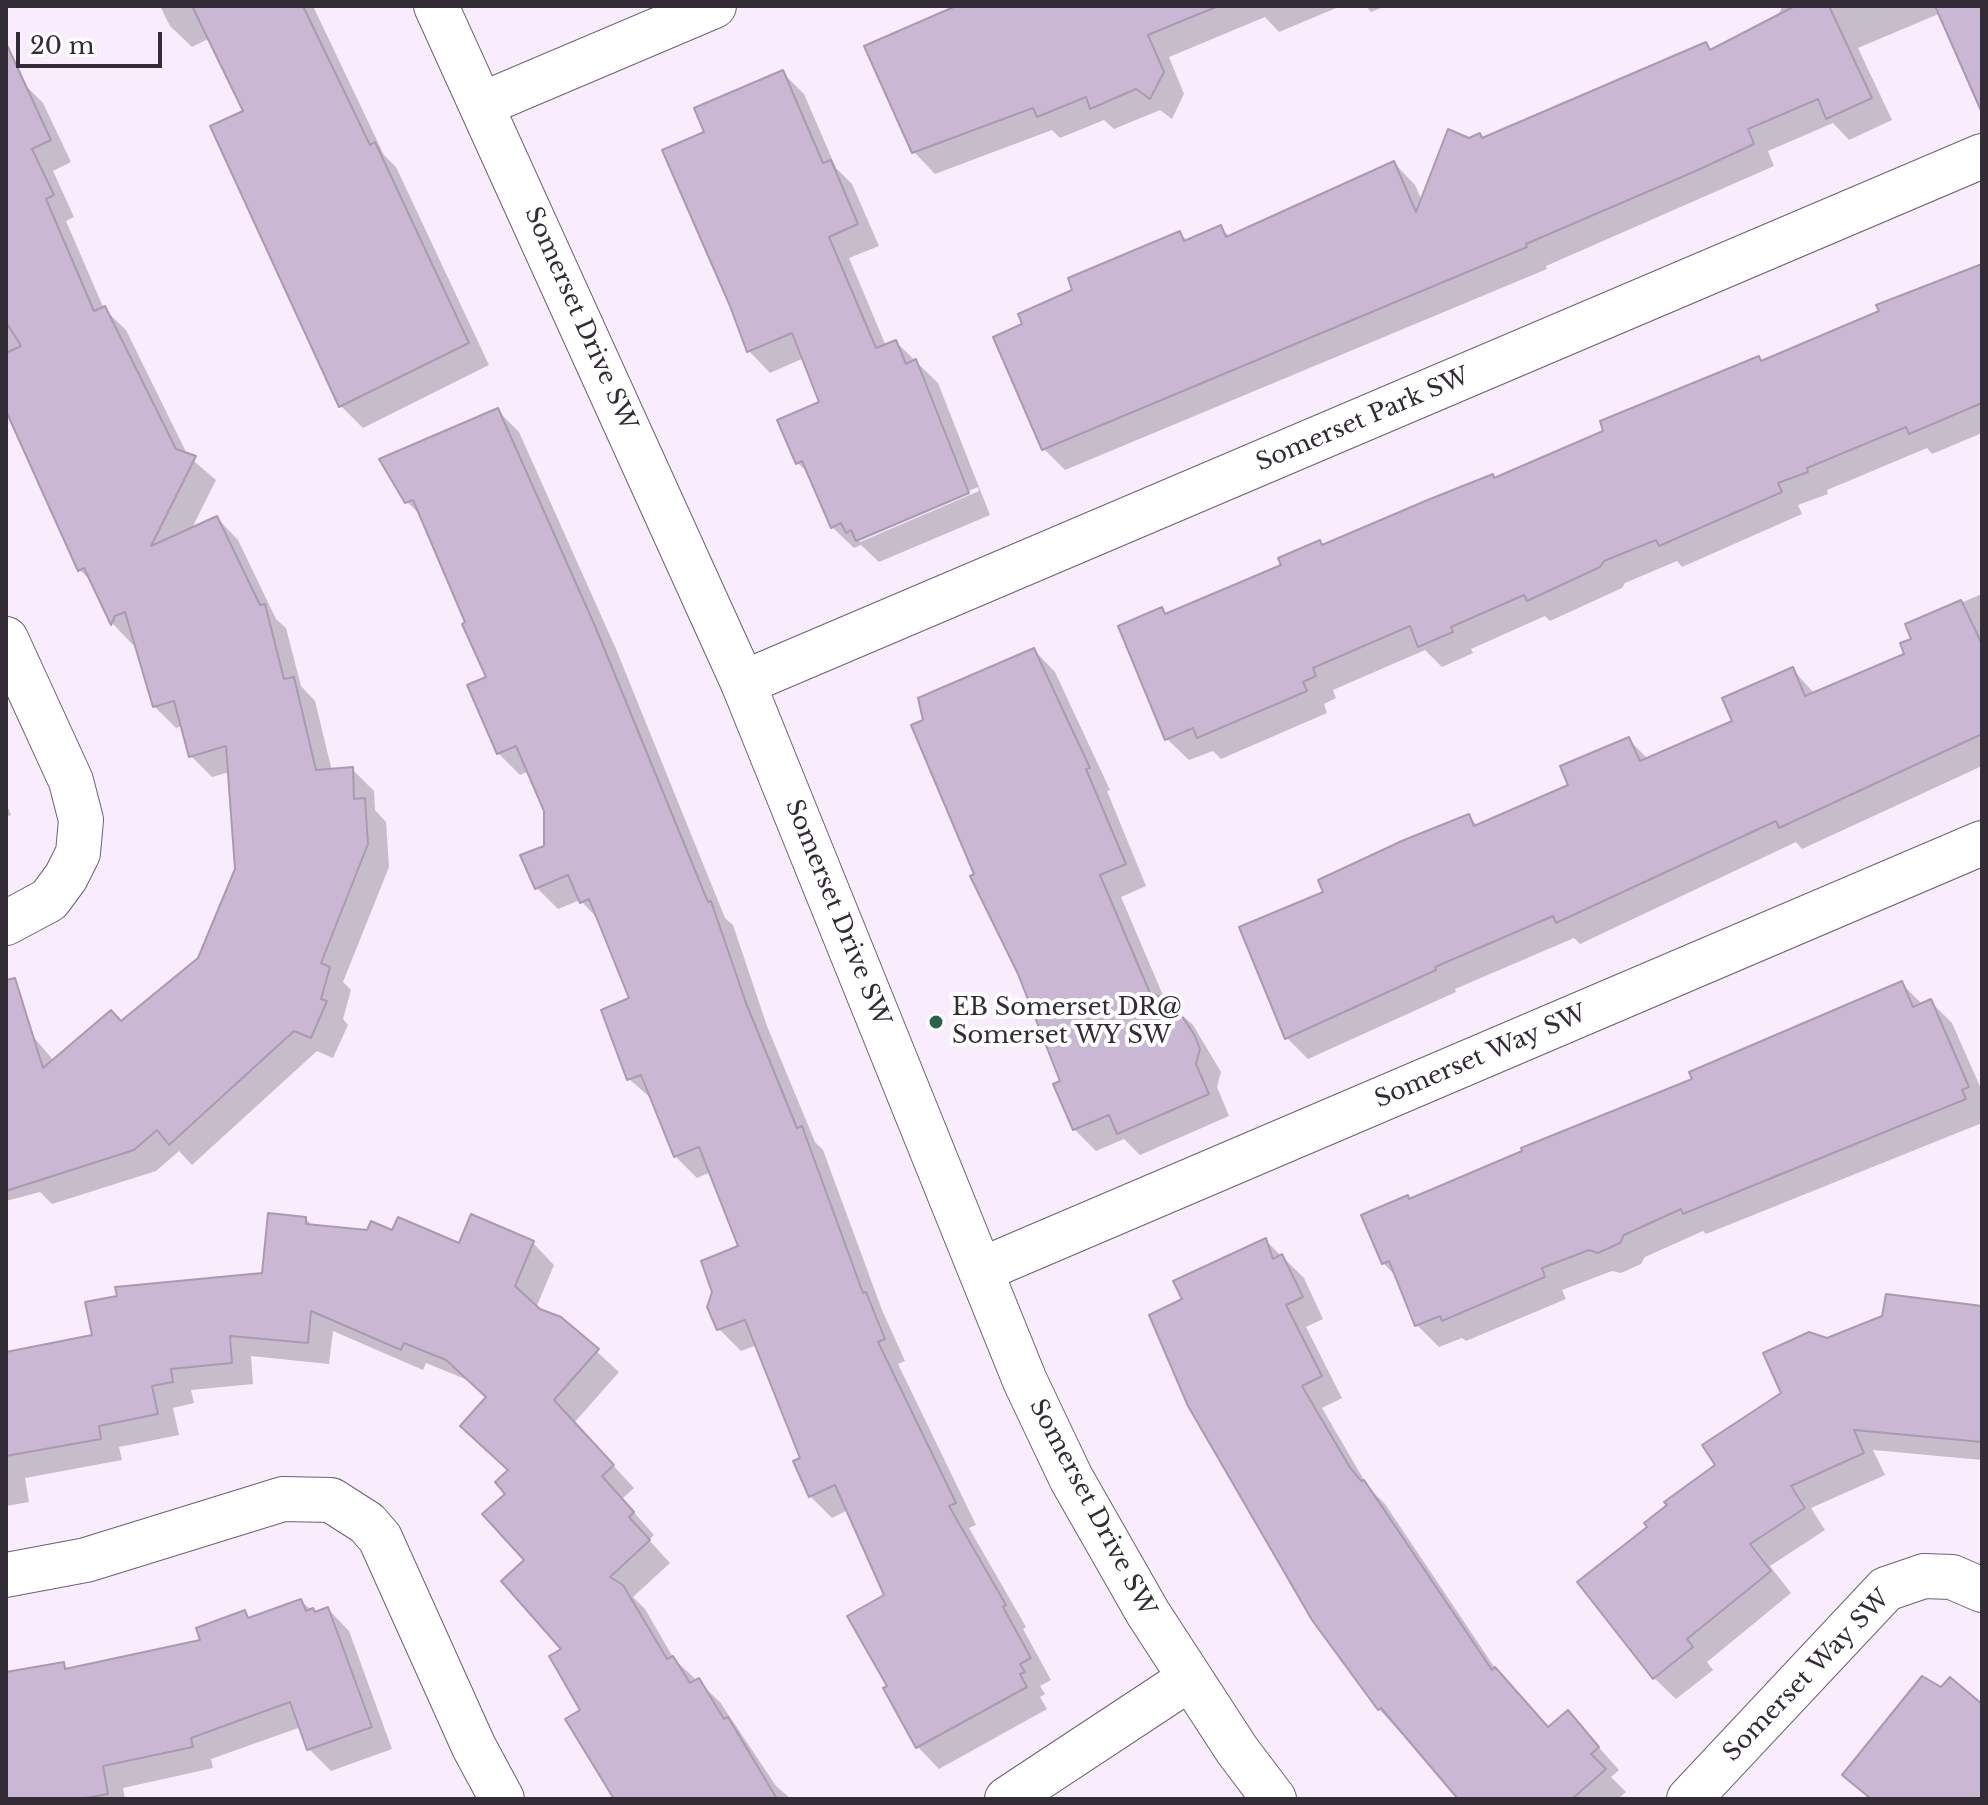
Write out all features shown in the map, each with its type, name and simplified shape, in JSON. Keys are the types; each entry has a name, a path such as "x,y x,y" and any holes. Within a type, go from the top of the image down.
{"street":[{"name":"Somerset Drive SW","path":"436,6 743,683 1025,1381 1071,1478 1189,1679 1274,1799"},
{"path":"483,104 714,6"},
{"name":"Somerset Park SW","path":"743,683 1982,156"},
{"path":"6,639 71,781 81,820 78,853 66,877 49,900 6,923"},
{"name":"Somerset Way SW","path":"981,1270 1982,843"},
{"path":"6,1575 86,1560 283,1499 331,1500 367,1523 380,1538 474,1747 502,1799"},
{"name":"Somerset Way SW","path":"1689,1799 1886,1589 1924,1576 1952,1577 1982,1590"},
{"path":"1007,1799 1189,1679"}],"building":[{"path":"192,6 303,6 370,145 375,142 469,343 339,407 210,126 243,111"},
{"path":"956,6 1216,7 1148,35 1164,72 1150,99 1136,89 1090,109 1086,97 1037,117 1033,108 912,153 864,46"},
{"path":"1795,6 1829,6 1872,98 1826,119 1818,99 1748,129 1754,144 1698,170 1526,244 1527,247 1042,450 993,337 1022,324 1018,314 1072,290 1068,278 1180,231 1184,241 1221,225 1226,237 1394,161 1416,212 1448,129 1469,138 1480,133 1482,138 1706,42 1710,50"},
{"path":"1935,6 1982,6 1982,113"},
{"path":"6,43 51,140 32,149 54,195 46,199 94,311 105,306 176,449 196,456 151,546 217,516 260,605 265,604 284,679 294,677 316,770 353,767 354,799 365,798 368,844 321,963 330,967 321,999 327,1001 311,1038 294,1031 169,1145 157,1130 134,1150 6,1191 6,980 15,978 43,1068 111,1010 121,1021 198,958 235,869 226,746 189,757 174,701 153,707 125,612 115,616 111,625 84,568 78,571 6,411 6,353 21,346 6,322"},
{"path":"783,70 823,163 831,160 858,224 829,237 876,348 896,340 906,364 916,359 969,493 856,541 851,530 846,533 841,523 831,528 802,461 796,464 777,420 819,402 792,333 747,352 662,150 704,132 694,108"},
{"path":"1982,264 1982,403 1909,434 1906,427 1807,468 1808,472 1778,483 1782,492 1659,546 1656,540 1604,561 1600,567 1527,601 1524,595 1451,627 1453,632 1418,647 1410,626 1313,668 1316,676 1303,682 1307,691 1197,738 1193,728 1165,740 1118,626 1162,607 1165,614 1281,565 1278,558 1320,540 1322,545 1493,474 1494,478 1603,431 1600,421 1759,356 1761,361 1879,311 1876,305"},
{"path":"498,408 595,626 708,902 711,901 746,1003 797,1128 802,1126 863,1293 866,1292 885,1339 878,1342 956,1503 949,1506 1006,1605 1003,1607 1031,1658 1020,1664 1025,1672 1020,1674 1027,1687 916,1748 883,1688 887,1686 847,1616 884,1595 835,1485 809,1497 793,1461 800,1458 745,1320 717,1330 707,1307 712,1292 701,1261 738,1246 699,1147 674,1157 641,1075 627,1080 601,1010 629,998 589,899 580,903 568,875 535,889 520,855 544,846 544,811 516,746 497,754 467,685 486,677 462,624 465,622 413,500 405,503 379,459"},
{"path":"1961,600 1982,644 1982,734 1779,828 1776,821 1556,923 1553,916 1435,967 1436,970 1285,1039 1239,927 1323,892 1318,880 1404,840 1469,814 1474,826 1568,785 1560,766 1629,737 1640,761 1732,721 1722,698 1793,667 1805,696 1904,654 1900,643 1911,639 1905,624"},
{"path":"1034,648 1090,768 1086,769 1126,864 1100,875 1150,993 1172,1001 1195,1036 1200,1049 1196,1064 1209,1094 1117,1134 1109,1115 1073,1130 1053,1084 1060,1081 1018,974 970,876 974,874 911,725 923,720 918,698"},
{"path":"1902,981 1913,1007 1931,999 1969,1087 1962,1090 1966,1099 1683,1214 1681,1209 1624,1235 1620,1243 1598,1253 1589,1250 1542,1268 1545,1277 1442,1321 1440,1316 1415,1326 1389,1261 1382,1264 1361,1215 1408,1195 1409,1199 1522,1151 1521,1148 1692,1079 1689,1072"},
{"path":"268,1213 306,1217 306,1224 367,1230 371,1221 392,1230 398,1217 459,1243 471,1214 534,1241 515,1286 540,1309 561,1317 599,1349 554,1400 614,1465 602,1476 634,1512 629,1517 650,1540 610,1577 623,1585 667,1659 673,1656 690,1683 699,1678 724,1719 728,1717 777,1799 614,1799 565,1719 580,1710 549,1656 561,1649 501,1581 524,1560 482,1514 505,1494 495,1482 508,1470 460,1426 486,1397 446,1360 404,1343 401,1350 311,1311 308,1343 230,1336 232,1363 171,1369 173,1382 152,1386 158,1414 99,1426 101,1439 6,1456 6,1352 92,1335 85,1302 117,1296 115,1287 262,1273"},
{"path":"1266,1238 1273,1259 1282,1254 1303,1297 1286,1305 1322,1376 1302,1386 1349,1466 1361,1481 1364,1480 1492,1670 1495,1667 1548,1727 1568,1710 1599,1747 1591,1754 1606,1769 1572,1799 1458,1799 1381,1708 1378,1710 1312,1620 1188,1406 1149,1315 1182,1299 1173,1281"},
{"path":"1886,1294 1982,1306 1982,1442 1854,1430 1864,1453 1791,1486 1805,1508 1750,1544 1771,1571 1687,1639 1693,1647 1653,1679 1577,1582 1647,1527 1644,1523 1667,1505 1664,1502 1715,1465 1702,1445 1781,1393 1763,1353 1809,1332 1827,1338 1882,1316"},
{"path":"301,1599 306,1611 313,1608 315,1612 328,1607 372,1727 307,1750 290,1702 191,1738 193,1747 103,1766 108,1794 79,1799 6,1799 6,1672 64,1662 65,1669 200,1640 196,1628 245,1610 248,1618"},
{"path":"1922,1676 1941,1687 1950,1677 1982,1704 1982,1799 1871,1799 1842,1775"}],"place":[{"name":"EB Somerset DR@ Somerset WY SW","path":"936,1022"}]}
